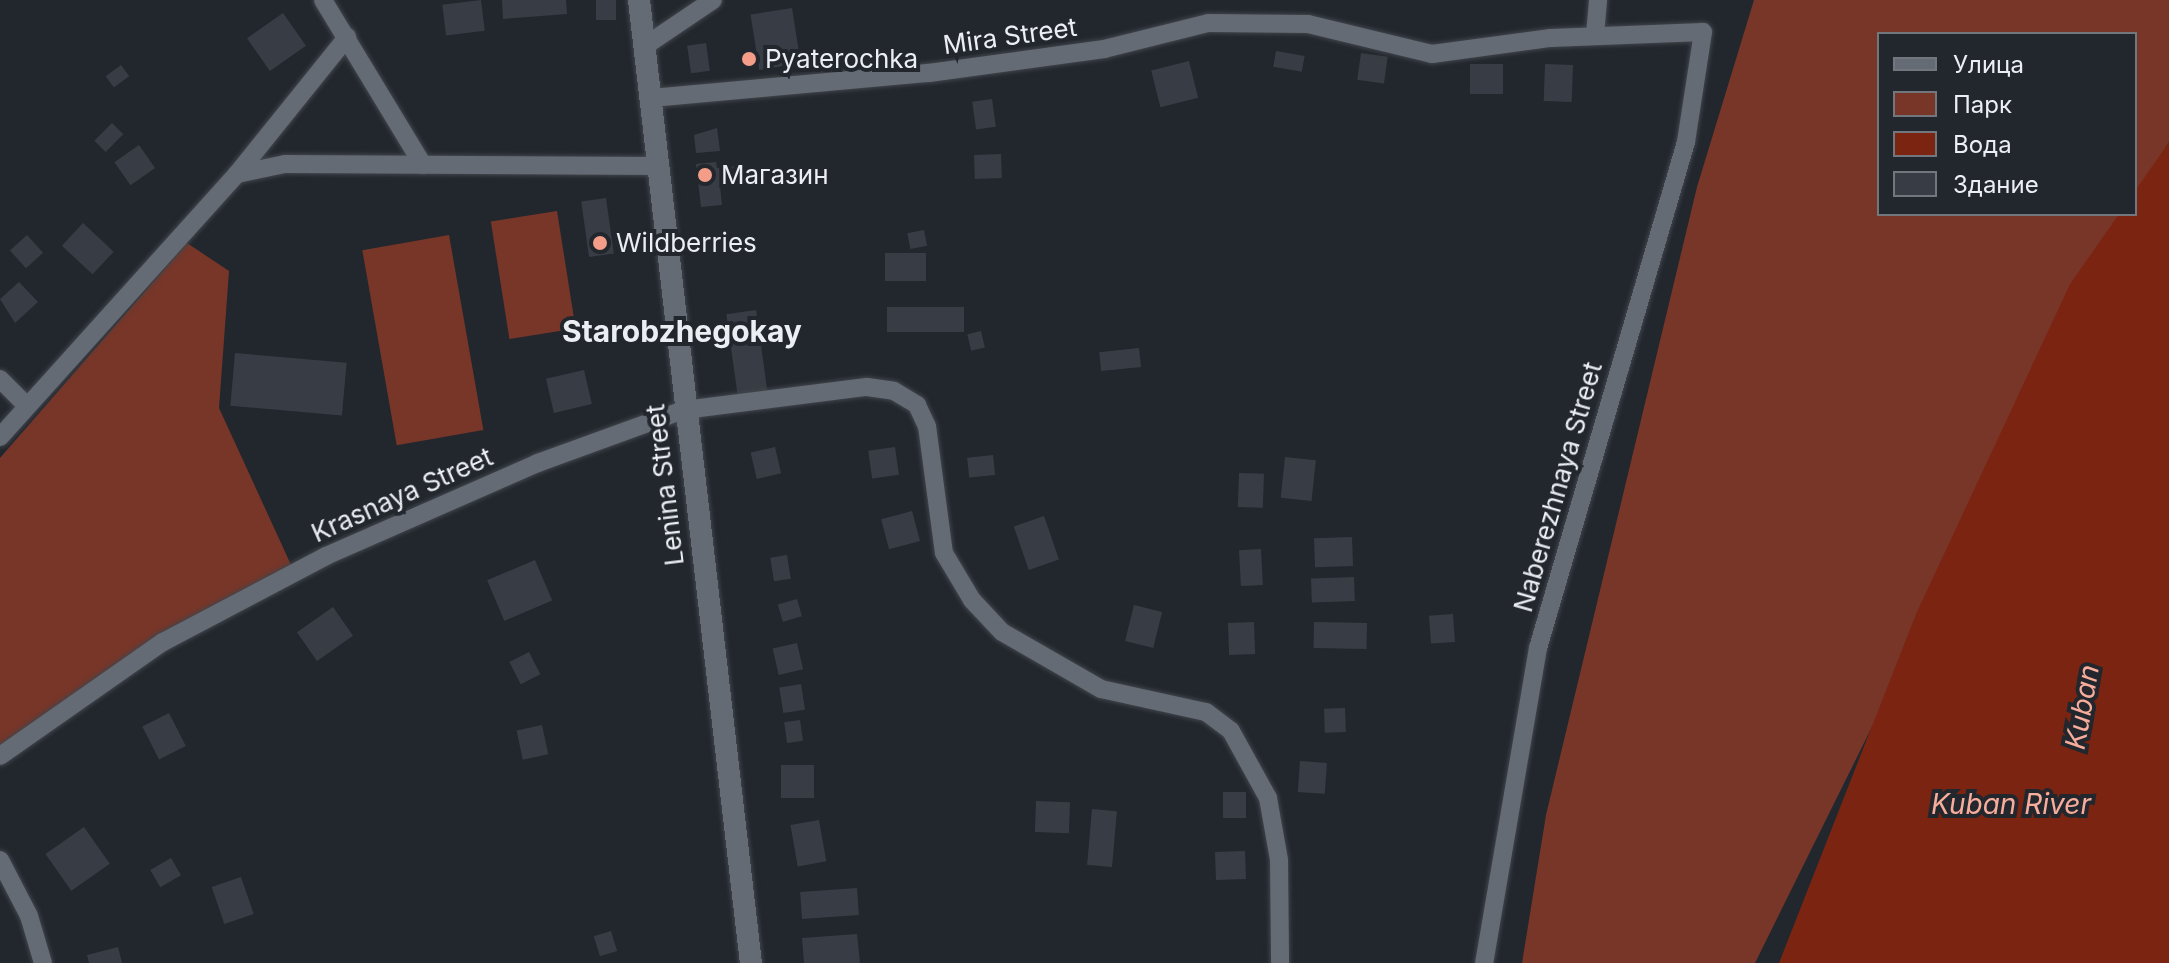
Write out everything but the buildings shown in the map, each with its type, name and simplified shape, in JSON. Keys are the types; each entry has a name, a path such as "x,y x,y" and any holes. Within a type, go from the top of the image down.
{"street":[{"name":"Lenina Street","path":"639,0 660,166 684,410 751,963"},
{"path":"645,46 713,0"},
{"path":"1595,35 1598,0"},
{"path":"326,4 423,165"},
{"name":"Mira Street","path":"652,98 929,73 1104,49 1208,23 1308,24 1432,54 1595,35 1703,32"},
{"name":"Naberezhnaya Street","path":"1484,963 1538,648 1686,142 1703,32"},
{"path":"0,437 237,174 347,37"},
{"path":"237,174 285,164 660,166"},
{"path":"0,379 27,406"},
{"name":"Krasnaya Street","path":"0,756 163,642 326,556 538,463 684,410 867,387 894,391 917,405 927,426 944,553 972,600 1002,632 1101,689 1206,712 1231,731 1268,798 1279,860 1280,963"},
{"path":"0,860 29,916 43,963"}],"green space":[{"path":"1754,0 2169,0 2169,142 2137,193 2137,32 1877,32 1877,216 2125,216 1755,963 1522,963 1546,815 1697,187"},
{"path":"557,211 576,329 509,339 491,221"},
{"path":"449,235 483,430 397,445 362,250"},
{"path":"187,243 229,271 219,408 292,567 0,749 0,458"}],"water":[{"name":"Kuban River","path":"2169,142 2169,963 1779,963 1916,614 2070,284 2118,216 2137,216 2137,188"}],"place":[{"name":"Pyaterochka","path":"749,59"},
{"name":"Магазин","path":"705,175"},
{"name":"Wildberries","path":"600,243"}],"district":[{"name":"Starobzhegokay","path":"682,331"}],"water label":[{"name":"Kuban","path":"2082,707"}]}
